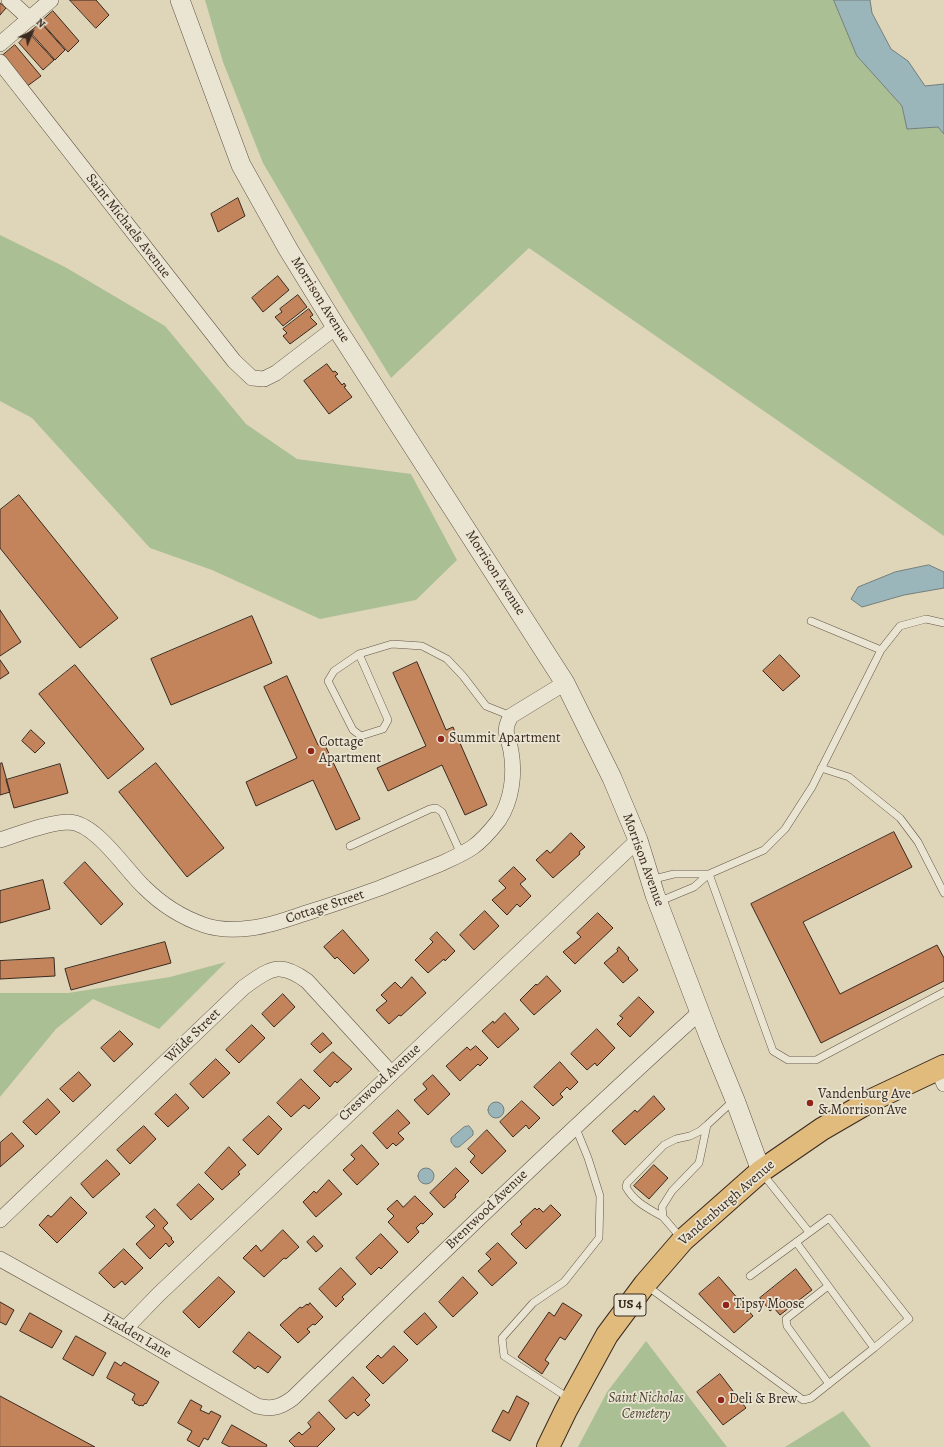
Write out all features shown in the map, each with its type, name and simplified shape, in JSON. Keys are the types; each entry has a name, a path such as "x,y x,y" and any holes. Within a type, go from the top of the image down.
{"main road":[{"name":"Vandenburgh Avenue","path":"548,1447 607,1335 645,1284 683,1240 761,1171 822,1129 872,1100 942,1073"}],"street":[{"path":"9,0 30,19"},
{"path":"0,44 51,0"},
{"name":"Morrison Avenue","path":"180,0 241,165 288,249 336,327 565,683 612,778 638,840 658,902 761,1171"},
{"name":"Saint Michaels Avenue","path":"0,62 234,361 252,378 264,379 276,373 336,327"},
{"path":"511,716 565,683"},
{"name":"Cottage Street","path":"0,840 51,824 69,822 79,824 104,841 143,886 164,904 186,918 205,925 228,929 251,928 284,921 337,904 414,875 461,854 489,832 499,819 506,806 512,787 513,770 511,751 506,731 506,724 511,716"},
{"name":"Crestwood Avenue","path":"125,1329 159,1294 638,840"},
{"name":"Wilde Street","path":"0,1220 244,987 267,971 285,968 295,972 307,981 392,1073"},
{"name":"Brentwood Avenue","path":"275,1408 286,1404 293,1398 439,1256 576,1126 700,1012"},
{"name":"Hadden Lane","path":"0,1259 125,1329 257,1406 275,1408"}],"lane":[{"path":"658,902 694,887 709,874 764,850 785,829 812,787 881,650 900,626 926,619 944,623"},
{"path":"811,621 881,650"},
{"path":"359,654 388,720 383,730 361,736 353,730 328,681 334,671 359,654 392,644 422,646 446,659 463,676 486,706 511,716"},
{"path":"821,768 849,777 900,818 918,842 944,892"},
{"path":"350,846 430,809 436,808 442,812 461,854"},
{"path":"650,880 674,874 709,874"},
{"path":"709,874 773,1051 788,1060 816,1060 944,992"},
{"path":"683,1240 663,1217 646,1207 632,1196 626,1187 627,1183 664,1145 676,1139 690,1136 707,1125 735,1100"},
{"path":"663,1217 662,1207 668,1197 699,1163 707,1125"},
{"path":"572,1400 504,1356 502,1338 533,1303 564,1282 598,1238 600,1196 576,1126"},
{"path":"761,1171 809,1232"},
{"path":"645,1284 803,1400 811,1398 909,1319 829,1218 750,1276"},
{"path":"796,1242 874,1348"},
{"path":"828,1286 786,1319 787,1326 828,1384"}],"green space":[{"path":"205,0 834,0 857,56 902,106 907,129 938,127 944,134 944,536 529,248 391,378 263,163 223,62"},
{"path":"0,235 65,267 165,326 246,424 297,459 411,474 457,560 416,600 320,619 212,570 150,548 32,418 0,401"},
{"path":"226,962 159,1029 93,999 56,1029 0,1097 0,993 68,993 170,977"},
{"name":"Saint Nicholas Cemetery","path":"646,1341 727,1447 578,1447 607,1392"},
{"path":"843,1411 871,1447 785,1447"}],"water":[{"path":"834,0 870,0 872,13 891,49 908,61 925,86 944,84 944,134 938,127 907,129 902,106 857,56"},
{"path":"929,565 944,572 944,588 904,595 862,607 851,599 858,587 895,572"},
{"path":"496,1102 503,1107 504,1110 499,1117 496,1118 489,1113 488,1110 493,1103"},
{"path":"469,1126 473,1131 473,1135 459,1147 455,1147 451,1142 451,1138 464,1127"},
{"path":"426,1168 433,1173 434,1176 429,1183 426,1184 419,1179 418,1176 423,1169"}],"building":[{"path":"70,0 96,0 109,15 96,28"},
{"path":"0,3 6,8 0,15"},
{"path":"53,11 79,41 68,52 41,22"},
{"path":"41,23 65,50 55,60 30,32"},
{"path":"29,33 54,60 43,70 19,43"},
{"path":"15,45 41,76 26,87 2,56"},
{"path":"238,198 245,216 218,232 211,214"},
{"path":"278,276 289,290 263,312 252,298"},
{"path":"298,295 307,307 283,326 275,317 282,312 280,309"},
{"path":"309,309 313,315 310,317 317,324 290,344 283,336 287,333 283,329"},
{"path":"327,364 333,372 335,371 338,374 335,376 342,385 344,383 346,386 344,387 352,397 329,414 304,381"},
{"path":"19,495 118,618 80,648 0,548 0,510"},
{"path":"0,610 21,642 0,656"},
{"path":"252,616 272,663 171,705 151,659"},
{"path":"780,655 800,676 783,691 763,671"},
{"path":"0,660 9,673 0,679"},
{"name":"Summit Apartment","path":"417,662 446,730 453,727 487,805 465,815 442,765 388,791 377,768 426,746 393,673"},
{"path":"75,665 144,749 108,779 39,694"},
{"name":"Cottage Apartment","path":"287,676 318,745 324,743 360,819 336,830 313,780 256,806 246,782 297,758 264,687"},
{"path":"31,730 45,743 35,753 22,741"},
{"path":"2,763 10,792 0,795 0,764"},
{"path":"156,763 224,848 187,877 119,792"},
{"path":"60,764 68,793 14,808 6,780"},
{"path":"894,832 912,867 803,922 840,994 937,945 944,958 944,981 821,1043 751,904"},
{"path":"571,833 585,847 579,852 580,854 553,878 536,860 547,850 550,853"},
{"path":"85,862 123,904 101,925 64,883"},
{"path":"514,867 526,879 520,884 531,896 520,907 517,904 507,915 492,900 506,888 499,881"},
{"path":"43,880 50,909 0,923 0,891"},
{"path":"485,911 499,926 474,950 460,935"},
{"path":"598,913 613,928 575,964 563,952 581,937 577,933"},
{"path":"343,930 369,960 354,974 337,957 335,959 324,947"},
{"path":"437,932 455,951 445,961 444,959 428,973 415,960 433,942 430,939"},
{"path":"165,942 171,963 71,990 65,969"},
{"path":"619,947 638,970 623,983 604,963 618,951 617,950"},
{"path":"54,958 55,976 0,979 0,961"},
{"path":"547,976 561,991 534,1015 520,1000 536,984 537,985"},
{"path":"412,977 426,993 401,1016 399,1015 389,1024 376,1010 387,1001 381,995 395,982 401,988"},
{"path":"283,994 295,1007 274,1027 262,1014"},
{"path":"639,997 654,1012 630,1037 617,1024 623,1018 620,1016"},
{"path":"505,1013 519,1029 498,1048 482,1031"},
{"path":"252,1025 265,1038 239,1063 226,1050"},
{"path":"597,1029 615,1048 597,1066 595,1063 587,1070 571,1054"},
{"path":"120,1031 133,1044 114,1062 101,1048"},
{"path":"323,1033 332,1043 320,1053 311,1044"},
{"path":"476,1046 488,1058 480,1066 478,1064 460,1081 446,1066 467,1047 470,1050"},
{"path":"333,1052 352,1069 337,1083 335,1081 330,1087 314,1071"},
{"path":"216,1059 230,1073 203,1098 190,1084"},
{"path":"560,1062 578,1082 570,1090 567,1087 560,1094 563,1097 553,1106 534,1087"},
{"path":"79,1072 91,1085 73,1102 60,1089"},
{"path":"433,1075 450,1094 428,1115 414,1100 427,1089 423,1084"},
{"path":"301,1079 320,1098 309,1109 304,1105 291,1117 277,1103"},
{"path":"176,1094 189,1108 168,1127 155,1114"},
{"path":"654,1096 665,1109 625,1145 612,1131 635,1110 637,1112"},
{"path":"48,1099 60,1112 36,1135 23,1122"},
{"path":"522,1101 540,1118 529,1129 526,1125 513,1137 500,1122"},
{"path":"398,1110 410,1123 398,1133 404,1139 396,1146 393,1143 387,1149 373,1133"},
{"path":"269,1116 282,1129 258,1155 243,1140"},
{"path":"144,1126 156,1139 130,1164 117,1150"},
{"path":"487,1130 506,1151 482,1174 470,1162 475,1156 468,1149"},
{"path":"12,1133 24,1146 0,1167 0,1143"},
{"path":"362,1145 379,1164 357,1185 343,1170 355,1159 351,1155"},
{"path":"229,1147 246,1165 238,1172 240,1174 222,1190 205,1173"},
{"path":"107,1160 120,1174 93,1198 81,1184"},
{"path":"654,1165 668,1178 649,1199 634,1186"},
{"path":"456,1168 469,1181 455,1195 456,1197 444,1208 430,1193"},
{"path":"329,1180 342,1194 316,1217 303,1202 314,1191 316,1193"},
{"path":"199,1184 214,1199 191,1220 177,1205"},
{"path":"415,1196 433,1214 423,1224 421,1223 416,1228 419,1232 408,1243 388,1222 394,1216 387,1209 397,1200 403,1207"},
{"path":"71,1197 87,1213 57,1243 39,1225 48,1215 51,1217"},
{"path":"551,1205 561,1215 526,1249 511,1234 522,1224 520,1222 535,1208 537,1210 539,1208 543,1212"},
{"path":"155,1209 168,1223 163,1228 174,1242 169,1247 166,1243 150,1259 136,1244 155,1226 146,1217"},
{"path":"283,1230 299,1247 286,1259 284,1258 264,1277 243,1258 256,1245 261,1251"},
{"path":"381,1234 398,1252 381,1269 379,1267 371,1275 356,1258"},
{"path":"314,1236 323,1246 316,1252 307,1242"},
{"path":"498,1243 517,1263 492,1286 478,1271 491,1259 486,1254"},
{"path":"124,1249 143,1268 125,1285 122,1281 114,1288 99,1273"},
{"path":"341,1268 356,1284 342,1297 344,1299 336,1307 319,1289"},
{"path":"796,1269 812,1290 780,1315 774,1308 770,1311 760,1298"},
{"path":"219,1277 235,1292 199,1328 183,1312"},
{"path":"463,1277 478,1293 453,1317 439,1302"},
{"name":"Tipsy Moose","path":"719,1277 753,1316 734,1333 699,1294"},
{"path":"0,1302 14,1310 6,1325 0,1322"},
{"path":"310,1303 323,1317 315,1325 313,1324 307,1329 310,1332 298,1343 280,1325 300,1307 302,1308"},
{"path":"563,1303 582,1315 565,1340 560,1337 545,1360 549,1363 542,1374 518,1357 549,1312 554,1316"},
{"path":"30,1313 62,1331 52,1348 20,1331"},
{"path":"425,1313 437,1327 417,1345 404,1332"},
{"path":"249,1332 281,1357 268,1373 258,1366 255,1369 233,1352"},
{"path":"76,1336 106,1353 93,1376 63,1359"},
{"path":"394,1346 408,1360 383,1384 366,1367 378,1355 381,1358"},
{"path":"115,1362 121,1366 124,1362 159,1382 146,1404 145,1403 143,1406 140,1406 134,1403 135,1402 132,1400 135,1394 107,1378"},
{"name":"Deli & Brew","path":"720,1374 746,1408 723,1425 697,1392"},
{"path":"353,1377 370,1395 365,1400 370,1405 358,1416 354,1412 346,1419 329,1401"},
{"path":"0,1396 95,1447 0,1447"},
{"path":"517,1396 529,1403 510,1441 492,1431 503,1410 508,1413"},
{"path":"191,1400 202,1406 200,1410 209,1414 211,1411 221,1416 208,1440 204,1438 199,1447 187,1440 192,1431 178,1423"},
{"path":"319,1412 335,1429 317,1447 295,1447 289,1441 299,1432 302,1435 311,1427 308,1423"},
{"path":"232,1425 267,1445 266,1447 230,1447 222,1443"}],"place":[{"name":"Summit Apartment","path":"441,739"},
{"name":"Cottage Apartment","path":"311,751"},
{"name":"Vandenburg Ave & Morrison Ave","path":"810,1103"},
{"name":"Tipsy Moose","path":"726,1305"},
{"name":"Deli & Brew","path":"721,1400"}]}
